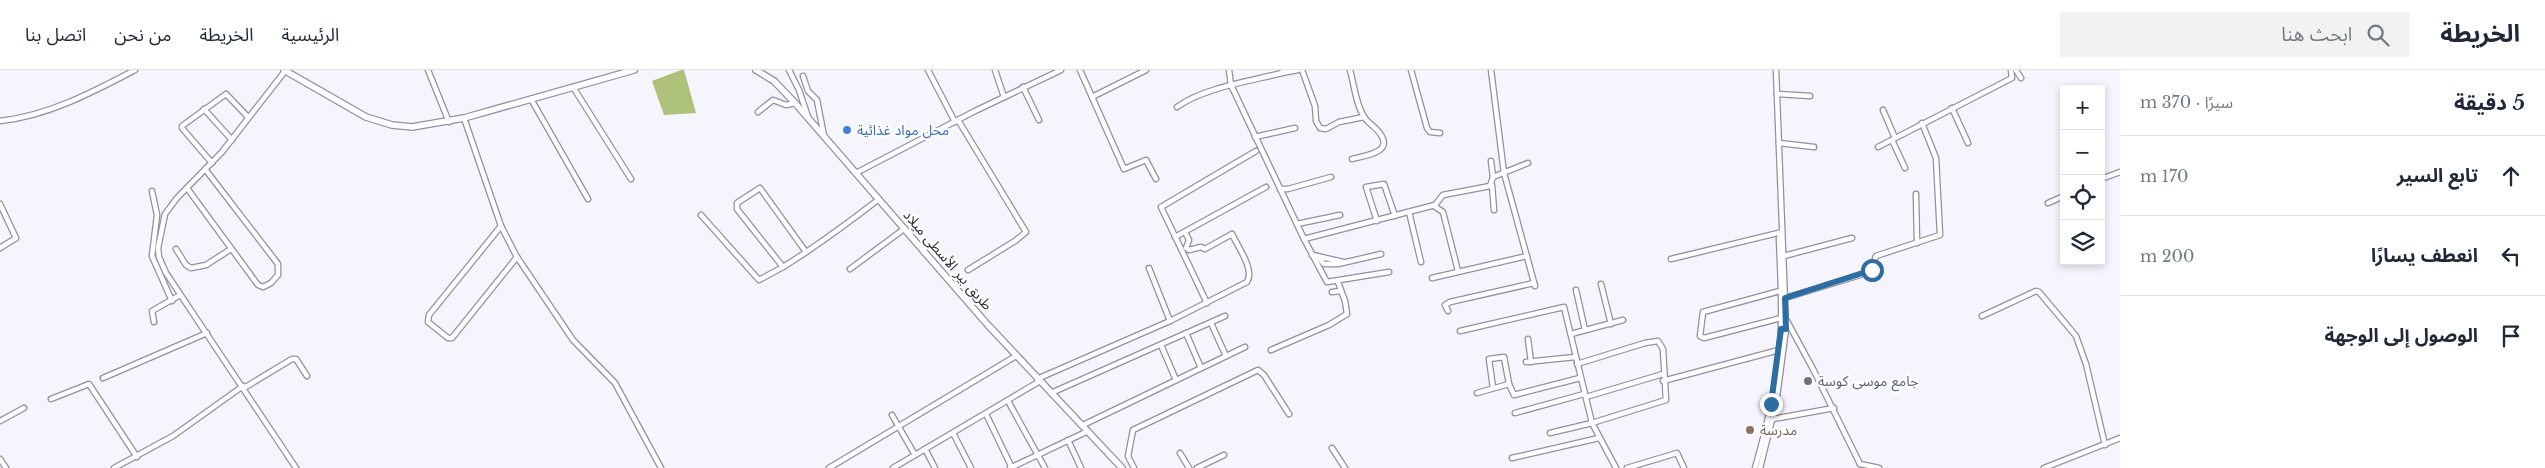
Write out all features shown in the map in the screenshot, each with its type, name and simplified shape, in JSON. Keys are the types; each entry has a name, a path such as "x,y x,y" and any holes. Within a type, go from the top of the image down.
{"main road":[{"path":"285,70 340,104 376,121 412,127 449,122 634,70"},
{"name":"طريق بير الأسطى ميلاد","path":"756,70 774,82 795,102 1016,356 1088,431 1119,467"}],"street":[{"path":"0,121 23,118 65,104 135,70"},
{"path":"285,70 232,140 186,188 166,214 158,248 161,264 296,468"},
{"path":"428,70 449,122"},
{"path":"789,70 799,90 808,118"},
{"path":"928,70 956,121 1026,232 968,270"},
{"path":"995,70 1004,97"},
{"path":"856,173 1023,87 1061,70"},
{"path":"1080,70 1124,169 1146,160 1156,179"},
{"path":"1092,97 1146,70"},
{"path":"1229,70 1231,85 1304,239 1314,255 1324,281 1328,283 1338,282 1389,272"},
{"path":"1177,107 1191,97 1283,72 1300,70 1315,106 1316,121 1320,128 1326,129 1339,122 1364,117"},
{"path":"1350,70 1364,117 1381,135 1383,147 1379,151 1352,159"},
{"path":"1411,70 1427,128 1430,132 1440,133"},
{"path":"1448,311 1445,305 1450,302 1534,285 1504,173 1491,70"},
{"path":"1767,432 1772,419 1785,298 1776,70"},
{"path":"1878,147 2012,78 2011,70"},
{"path":"2016,70 2021,78"},
{"path":"803,76 808,91 817,100 825,137"},
{"path":"573,87 630,179"},
{"path":"1023,87 1039,120"},
{"path":"212,163 182,127 204,109 227,94 248,117"},
{"path":"1777,94 1810,96"},
{"path":"531,100 588,200"},
{"path":"758,112 771,101 786,105 795,102"},
{"path":"1952,108 1968,143"},
{"path":"204,109 232,140"},
{"path":"1883,110 1904,168"},
{"path":"464,118 501,226 517,257 573,340 615,383 661,468"},
{"path":"1785,298 1870,272 1876,256 1936,237 1942,232 1936,158 1922,123"},
{"path":"1255,137 1296,128"},
{"path":"1779,143 1814,147"},
{"path":"1208,303 1161,211 1162,206 1256,151"},
{"path":"1491,161 1494,210"},
{"path":"1493,177 1528,163"},
{"path":"186,188 260,287 269,285 278,275 278,264 205,169"},
{"path":"2105,178 2120,172"},
{"path":"1280,189 1288,189 1331,177"},
{"path":"1377,221 1366,186 1384,184 1395,216"},
{"path":"1304,239 1434,206 1444,194 1492,184"},
{"path":"1175,237 1266,187"},
{"path":"783,267 736,206 736,203 757,188 761,189 806,252"},
{"path":"152,191 157,216 152,256 172,301"},
{"path":"1916,194 1917,243"},
{"path":"2048,203 2060,198"},
{"path":"701,215 759,280 806,252 879,199"},
{"path":"0,204 16,238 0,248"},
{"path":"1434,206 1442,212 1458,271"},
{"path":"1409,212 1421,262"},
{"path":"1297,224 1340,215"},
{"path":"501,226 429,315 428,322 448,338 452,338 517,257"},
{"path":"850,269 904,229"},
{"path":"896,467 1008,401 1038,380 1208,303 1249,280 1249,270 1232,234 1205,249 1201,247 1189,250 1186,248 1189,240 1185,232"},
{"path":"1670,259 1782,232"},
{"path":"1782,232 1779,238 1780,291 1784,319 1834,408 1860,464"},
{"path":"1784,256 1852,238"},
{"path":"176,249 186,265 191,268 206,265 231,249"},
{"path":"1314,255 1326,265 1381,254"},
{"path":"1432,278 1527,256"},
{"path":"1148,268 1170,321"},
{"path":"1271,350 1344,317 1348,310 1338,282"},
{"path":"1601,284 1611,324"},
{"path":"1332,292 1341,290"},
{"path":"1576,290 1585,330"},
{"path":"1780,291 1703,312 1700,336 1704,338 1784,319"},
{"path":"1982,316 2036,291 2039,292 2076,336 2086,364 2105,444"},
{"path":"154,322 152,311 172,301 180,294"},
{"path":"1460,331 1564,307 1592,424 1616,468"},
{"path":"1051,393 1225,316"},
{"path":"1571,334 1623,320"},
{"path":"1211,323 1226,356"},
{"path":"1760,468 1783,329"},
{"path":"103,378 207,333"},
{"path":"1186,334 1201,368"},
{"path":"1528,339 1529,362 1575,356"},
{"path":"1550,433 1592,424 1666,401 1663,381 1663,349 1659,342 1655,341 1577,364"},
{"path":"1161,345 1176,380"},
{"path":"1082,425 1245,347"},
{"path":"1663,381 1779,350"},
{"path":"829,468 1016,356"},
{"path":"114,468 137,457 181,430 243,387 292,358 296,359 307,376"},
{"path":"1493,388 1489,359 1504,358 1509,384 1514,395 1580,378"},
{"path":"1134,468 1128,456 1133,430 1252,371 1261,371 1288,414"},
{"path":"1515,413 1663,374"},
{"path":"51,399 89,384 137,457"},
{"path":"1477,393 1509,384"},
{"path":"1008,401 1039,454 1045,468"},
{"path":"0,421 24,408"},
{"path":"1772,419 1834,408"},
{"path":"986,414 1011,468 1088,431"},
{"path":"892,415 915,455"},
{"path":"953,433 971,468"},
{"path":"1512,458 1599,438"},
{"path":"2044,468 2120,438"},
{"path":"1068,440 1081,468"},
{"path":"1755,468 1764,444"},
{"path":"1332,448 1345,468"},
{"path":"925,449 935,468"},
{"path":"1180,453 1189,468"},
{"path":"1626,468 1677,453 1684,468"},
{"path":"1197,468 1224,455"},
{"path":"0,459 6,468"},
{"path":"1856,468 1860,464"},
{"path":"1860,464 1879,468"}],"green space":[{"path":"684,70 696,113 664,115 652,81"}],"place":[{"name":"محل مواد غذائية","path":"847,130"},
{"name":"جامع موسى كوسة","path":"1808,381"},
{"name":"مدرسة","path":"1750,430"}],"route":[{"path":"1771,404 1781,329 1786,329 1785,298 1868,273 1872,270"}]}
